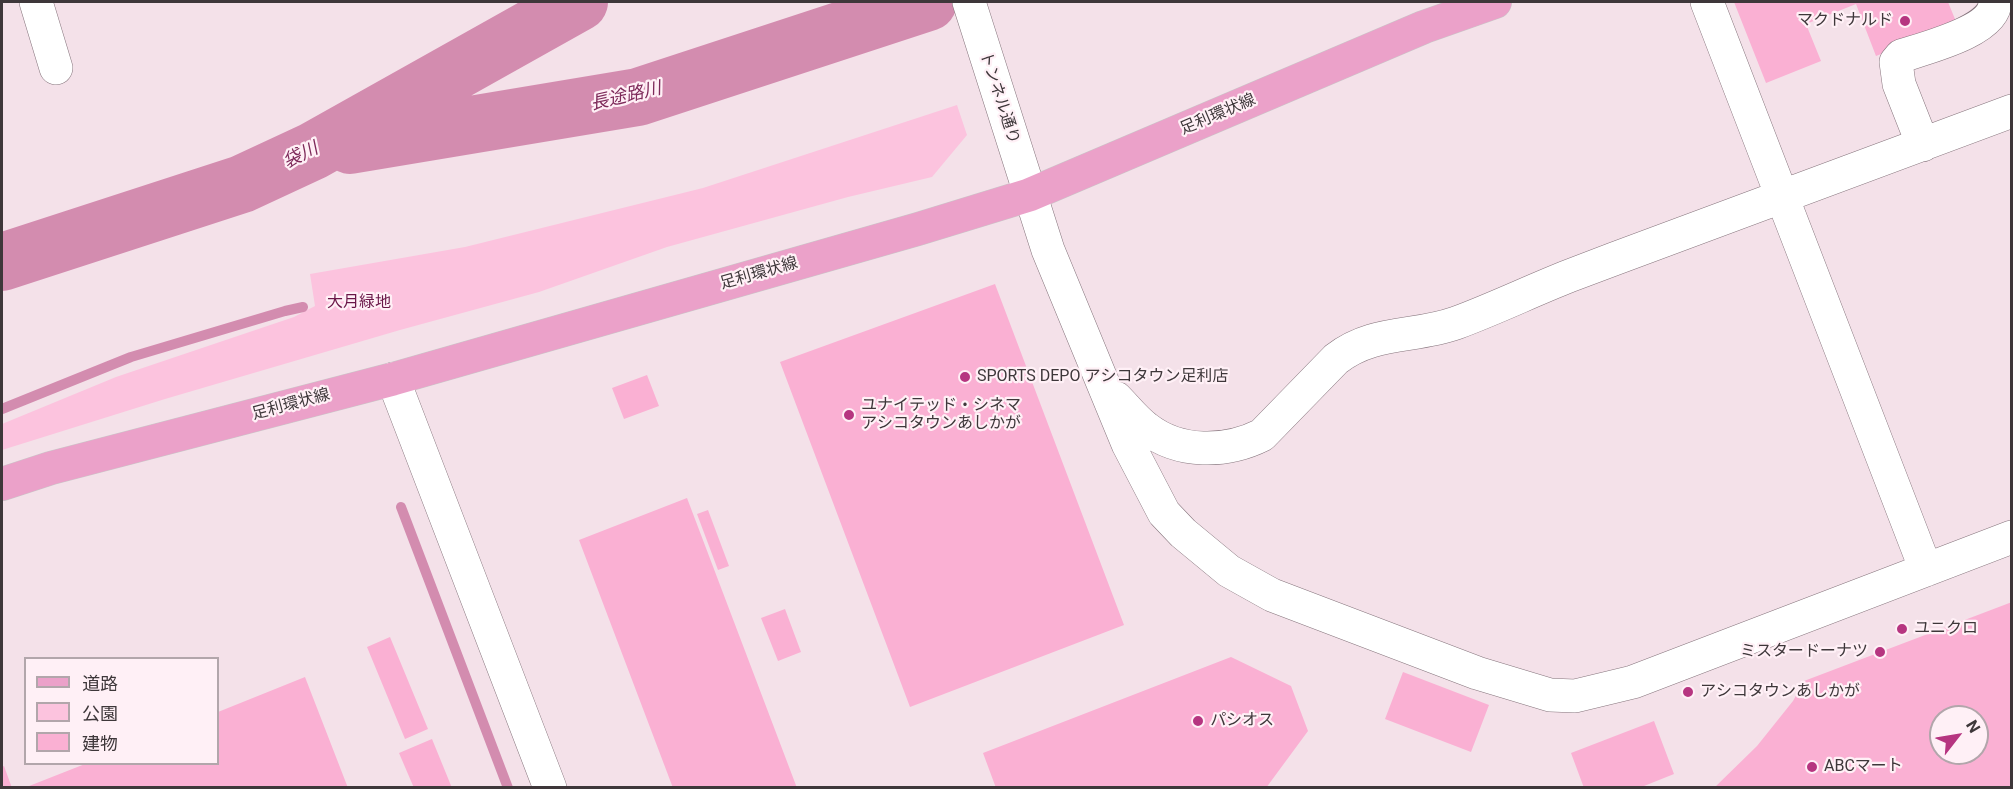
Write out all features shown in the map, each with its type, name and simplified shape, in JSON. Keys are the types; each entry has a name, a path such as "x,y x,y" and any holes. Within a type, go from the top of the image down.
{"main road":[{"name":"足利環状線","path":"2,484 51,468 393,379 918,229 1029,195 1424,27 1496,2"}],"street":[{"path":"36,2 56,68"},
{"name":"トンネル通り","path":"969,2 1048,250 1128,444 1164,513 1183,533 1229,571 1272,595 1477,673 1550,695 1575,696 1632,682 2012,537"},
{"path":"1707,2 1926,570"},
{"path":"1923,145 1899,84 1896,62 1901,56 1974,29 1990,15 1995,2"},
{"path":"1102,384 1146,429 1173,442 1208,448 1229,448 1247,443 1262,435 1336,359 1348,350 1378,338 1425,332 1454,323 1567,277 2012,111"},
{"path":"393,379 550,788"}],"green space":[{"name":"大月緑地","path":"957,105 967,135 932,177 848,197 667,247 539,292 165,399 2,450 2,424 116,377 294,317 315,306 310,274 465,247 703,188"}],"building":[{"path":"1734,2 1948,2 1957,24 1876,56 1856,4 1806,24 1821,61 1766,83"},
{"path":"995,284 1124,625 910,707 780,362"},
{"path":"647,375 659,406 624,419 612,388"},
{"path":"687,498 797,788 673,788 579,540"},
{"path":"708,510 729,566 718,570 697,514"},
{"path":"2012,602 2012,788 1714,788 1757,746 1793,701 1804,681"},
{"path":"785,609 801,652 778,661 761,618"},
{"path":"390,637 428,729 405,739 367,647"},
{"path":"1231,657 1291,686 1308,731 1266,788 996,788 983,753"},
{"path":"1403,672 1489,705 1471,752 1385,719"},
{"path":"305,677 348,788 24,788 82,765 219,765 219,712"},
{"path":"1654,721 1674,774 1639,788 1584,788 1571,753"},
{"path":"432,739 452,788 414,788 399,753"},
{"path":"4,766 12,788 2,788 2,767"}],"waterway":[{"name":"袋川","path":"2,262 242,184 313,151 579,2"},
{"name":"長途路川","path":"350,145 638,97 928,2"},
{"path":"2,409 131,357 303,307"},
{"path":"401,507 508,788"}],"place":[{"name":"マクドナルド","path":"1905,21"},
{"name":"SPORTS DEPO アシコタウン足利店","path":"965,377"},
{"name":"ユナイテッド・シネマ アシコタウンあしかが","path":"849,415"},
{"name":"ユニクロ","path":"1902,629"},
{"name":"ミスタードーナツ","path":"1880,652"},
{"name":"アシコタウンあしかが","path":"1688,692"},
{"name":"パシオス","path":"1198,721"},
{"name":"ABCマート","path":"1812,767"}]}
